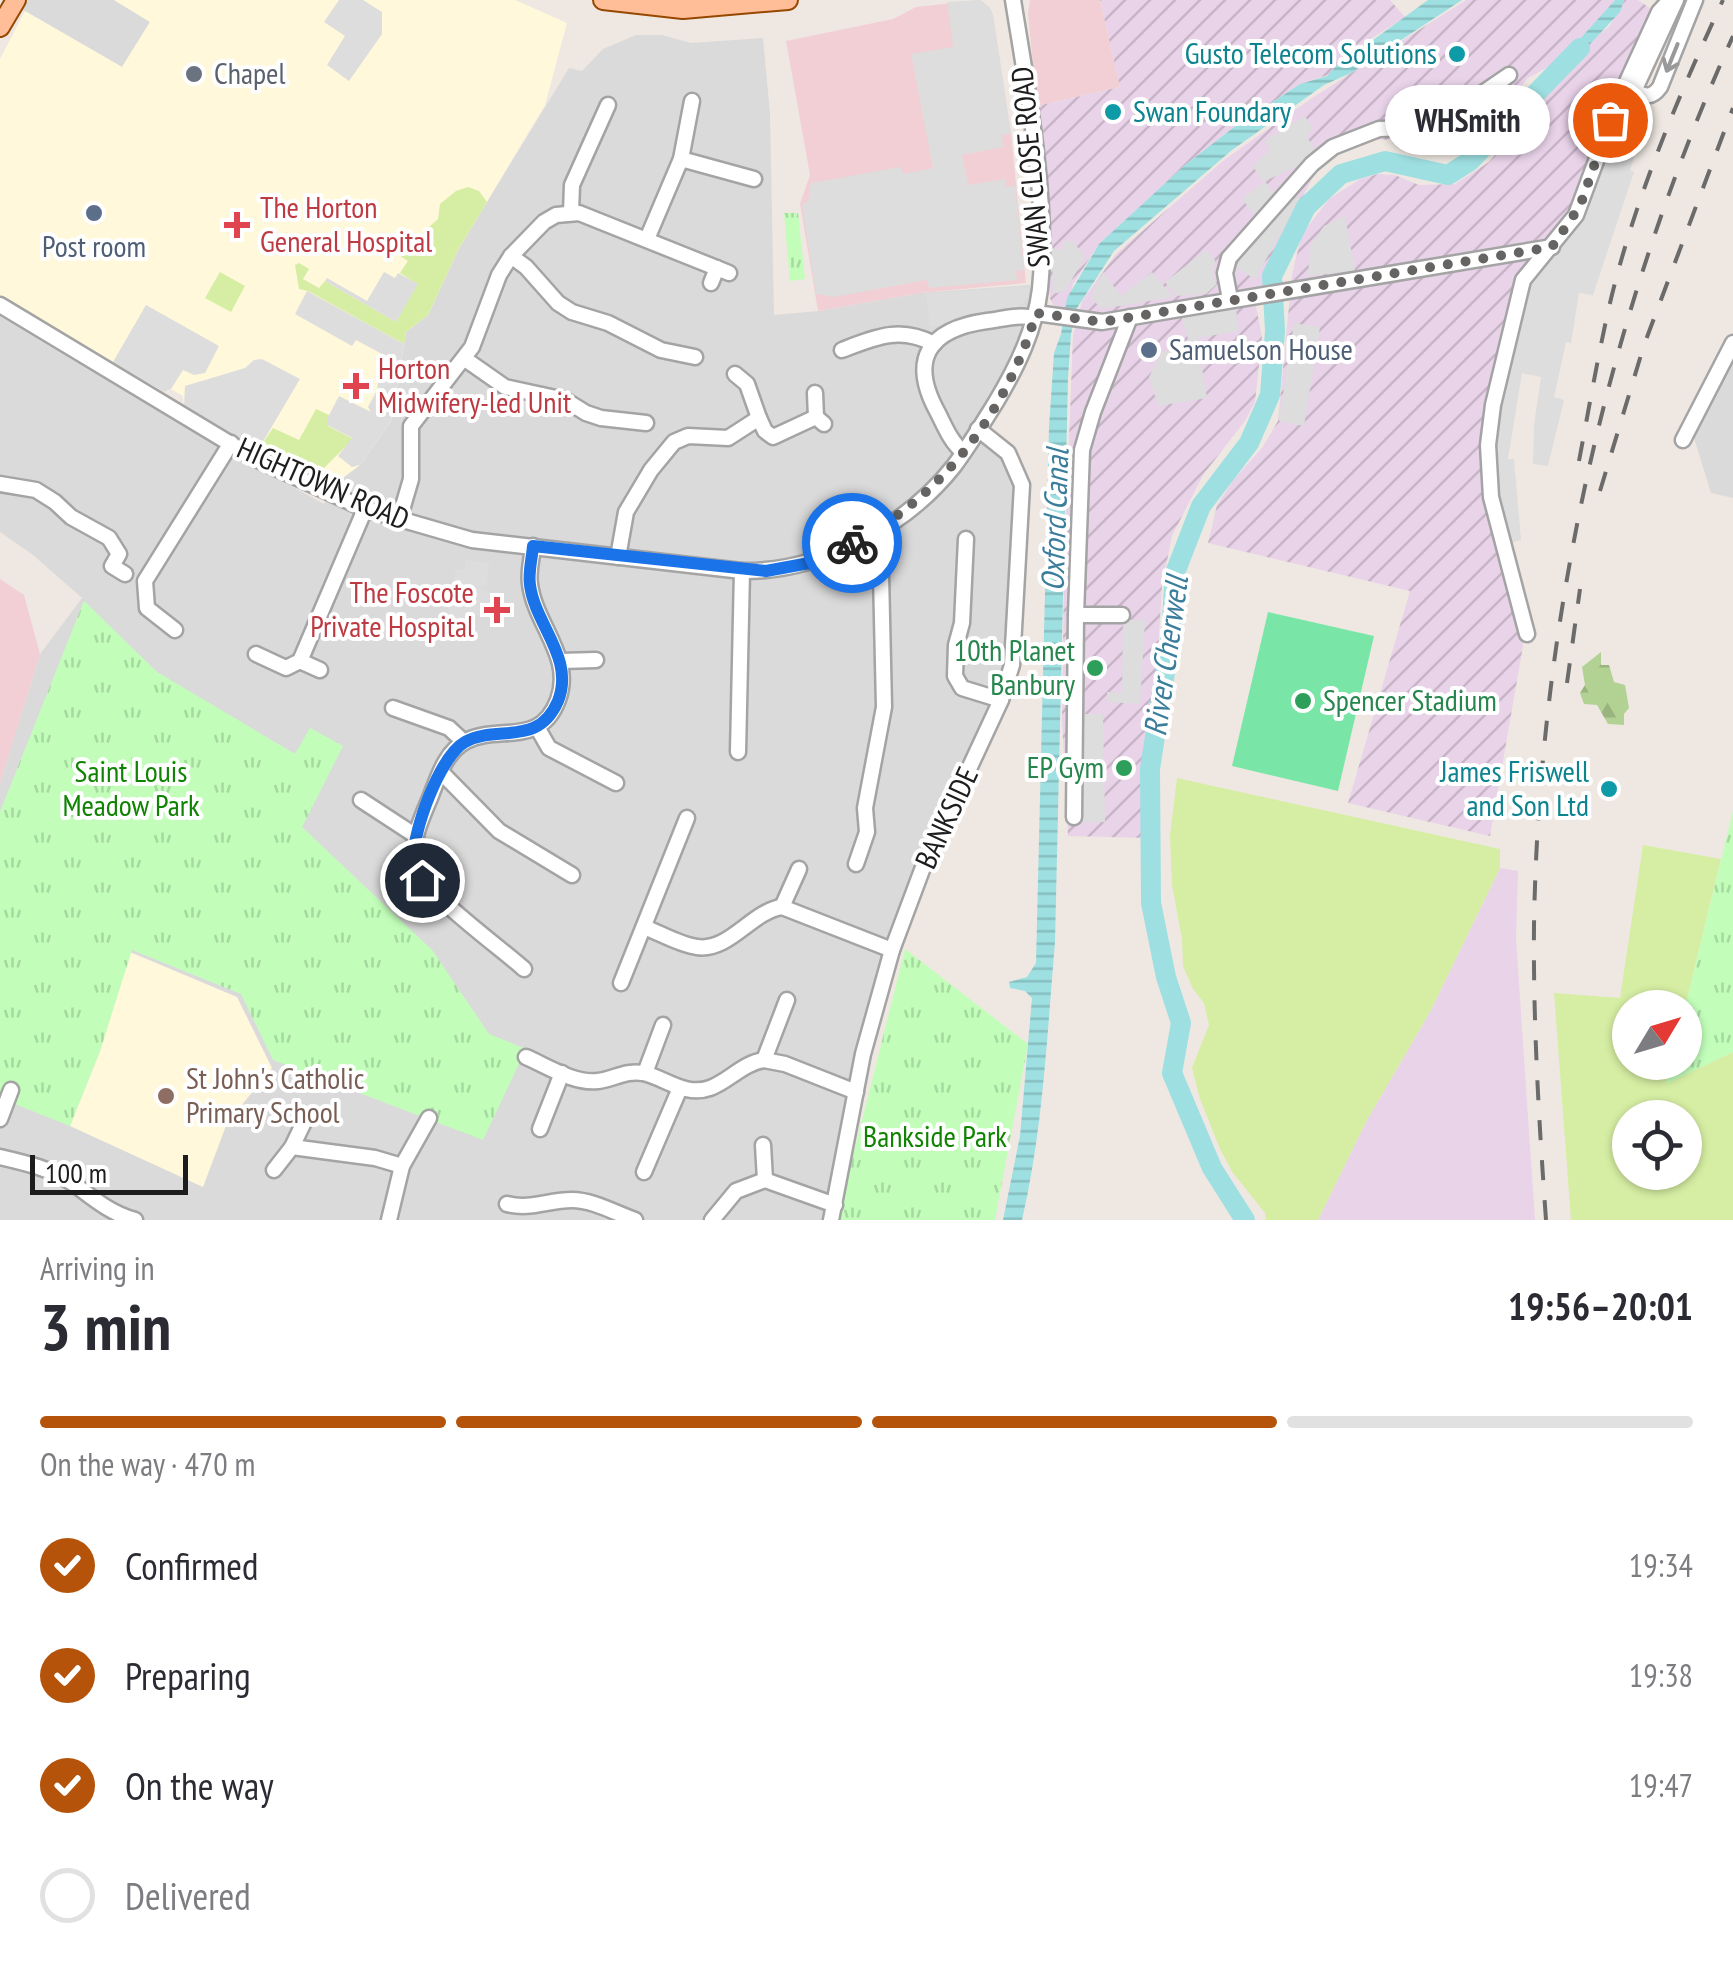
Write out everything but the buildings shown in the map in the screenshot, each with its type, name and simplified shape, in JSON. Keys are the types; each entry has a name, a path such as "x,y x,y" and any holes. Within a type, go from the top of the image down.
{"main road":[{"path":"0,27 16,0"},
{"path":"603,0 683,9 788,0"}],"street":[{"name":"SWAN CLOSE ROAD","path":"1011,0 1028,92 1040,219 1041,273 1035,316"},
{"name":"SWAN CLOSE ROAD","path":"1016,22 1022,0"},
{"path":"1673,0 1634,92 1649,96 1660,87 1695,0"},
{"path":"1526,634 1495,518 1488,445 1493,405 1520,290 1532,266 1552,247 1580,206 1615,109 1659,12 1673,0"},
{"path":"1230,298 1225,273 1229,258 1319,156 1369,131 1433,127 1509,75"},
{"path":"647,239 682,151 692,101"},
{"path":"571,212 572,185 608,106"},
{"path":"682,151 754,179"},
{"path":"399,520 411,479 411,426 465,359 498,275 544,222 571,212 647,239 719,275"},
{"path":"963,452 925,388 924,369 934,344 945,332 966,324 1021,316 1088,321 1130,317 1552,247"},
{"path":"511,256 572,312 608,322 662,350 686,350"},
{"name":"HIGHTOWN ROAD","path":"0,305 231,444 365,509 472,540 742,571 815,562 869,534 928,494 963,452 1008,382 1035,316"},
{"path":"1074,816 1082,450 1130,317"},
{"path":"842,350 892,333 921,337 934,344"},
{"path":"1683,440 1729,362 1733,344"},
{"path":"465,359 505,387 565,400 586,414 601,418 639,417"},
{"path":"736,374 747,384 759,418 774,437 820,420 815,392"},
{"path":"618,557 626,512 651,470 674,442 688,436 728,438 759,418"},
{"name":"BANKSIDE","path":"833,1212 856,1092 892,950 922,870 1001,700 1014,649 1022,485 1008,453 978,429"},
{"path":"175,630 146,608 145,581 231,444"},
{"path":"0,484 36,490 71,517 98,531 117,546 119,554 112,566 125,574"},
{"path":"256,654 286,668 300,661 365,509"},
{"path":"856,864 867,832 865,808 884,707 881,574 869,534"},
{"path":"966,539 955,676 962,688 1001,700"},
{"path":"524,968 428,888 414,862 416,836 448,758 464,742 537,727 558,702 563,676 561,662 530,588 533,546"},
{"path":"738,752 742,571"},
{"path":"1076,615 1122,615"},
{"path":"561,662 596,660"},
{"path":"300,661 320,670"},
{"path":"394,708 449,728 464,742"},
{"path":"537,727 549,748 616,782"},
{"path":"441,772 499,830 572,875"},
{"path":"362,800 416,836"},
{"path":"621,983 686,818"},
{"path":"395,868 414,862"},
{"path":"782,907 799,869"},
{"path":"644,927 696,948 707,947 729,937 764,911 782,907 892,950"},
{"path":"764,1060 787,1000"},
{"path":"645,1074 663,1025"},
{"path":"526,1056 590,1081 622,1073 645,1074 680,1088 708,1089 764,1060 856,1092"},
{"path":"540,1130 562,1073"},
{"path":"644,1172 680,1088"},
{"path":"0,1119 11,1090"},
{"path":"389,1220 402,1166 430,1118"},
{"path":"274,1170 306,1120"},
{"path":"763,1145 765,1180"},
{"path":"292,1147 375,1158 402,1166"},
{"path":"0,1157 35,1165 72,1183 97,1204 134,1220"},
{"path":"712,1220 736,1191 765,1180 833,1212"},
{"path":"506,1204 522,1208 584,1201 635,1220"}],"shaded area":[{"path":"6,0 114,0 150,22 122,67"},
{"name":"The Horton General Hospital","path":"114,0 515,0 567,23 545,105 459,248 428,315 406,332 391,421 360,465 332,486 314,475 309,479 184,405 183,396 171,389 164,392 0,296 0,59 25,11 122,67 150,22"},
{"path":"339,0 363,0 382,12 382,34 349,81 327,65 345,36 324,22"},
{"path":"980,0 993,15 1011,134 1026,283 920,293 818,311 800,204 810,175 786,41 893,19 916,7"},
{"path":"980,0 993,15 1011,134 1002,135 1003,147 962,155 968,185 1005,179 1006,187 1015,186 1024,270 1016,271 1017,280 929,288 927,280 834,297 816,294 802,204 808,202 811,183 901,167 903,174 933,168 911,54 953,47 947,2"},
{"path":"1030,0 1100,0 1120,87 1037,106"},
{"path":"1100,0 1390,0 1405,17 1346,55 1331,74 1300,84 1185,165 1099,244 1073,284 1067,309 1053,305 1050,298 1037,106 1120,87"},
{"path":"1466,0 1615,0 1561,60 1528,78 1476,142 1444,155 1417,139 1369,140 1351,146 1317,170 1256,306 1262,337 1255,402 1203,475 1172,536 1162,586 1147,838 1068,836 1062,720 1064,571 1073,335 1082,301 1116,254 1224,160 1312,98"},
{"path":"1624,0 1638,0 1654,11 1579,204 1520,272 1487,411 1523,646 1490,836 1348,803 1410,591 1208,543 1217,505 1278,421 1292,274 1302,234 1329,199 1360,179 1378,174 1395,175 1419,185 1455,184 1489,162 1593,39 1609,27"},
{"path":"636,35 662,35 691,43 763,38 770,113 774,315 920,293 1030,285 1032,298 1017,351 971,429 1005,458 1017,490 1008,657 1002,683 909,893 826,1220 0,1220 0,783 40,654 82,598 0,532 0,315 324,504 332,486 360,465 391,421 406,332 428,315 459,248 569,68 582,71 603,49"},
{"path":"1305,116 1313,130 1306,135 1317,153 1265,181 1276,197 1254,214 1242,199 1264,182 1253,167 1270,149 1264,141"},
{"path":"1609,133 1638,144 1630,170 1634,172 1593,295 1579,293 1571,343 1566,342 1554,397 1564,400 1548,466 1533,464 1541,377 1522,373 1508,459 1514,459 1521,540 1508,544 1493,465 1496,415 1527,282 1576,223"},
{"path":"1296,196 1300,199 1255,279 1236,268 1241,256"},
{"path":"1345,216 1355,271 1308,276 1310,246 1324,226"},
{"path":"1063,241 1073,241 1085,257 1065,291 1053,294 1052,249 1063,249"},
{"path":"1206,250 1215,260 1213,278 1217,284 1206,294 1176,296 1165,282"},
{"path":"384,272 395,278 398,273 418,284 396,322 325,281 327,278 367,301"},
{"path":"1103,272 1121,296 1152,272 1173,297 1101,309 1091,297"},
{"path":"1029,288 1030,297 1012,311 930,327 926,294"},
{"path":"307,291 404,344 391,421 360,465 352,467 338,456 352,438 327,425 328,417 339,396 371,412 368,407 377,390 382,354 356,340 352,346 295,314"},
{"path":"146,305 219,346 205,373 194,375 183,370 171,389 164,392 113,362"},
{"path":"1236,309 1239,331 1197,338 1207,398 1158,406 1149,377 1162,352 1185,347 1188,339 1181,316"},
{"path":"1294,323 1320,327 1304,426 1279,421"},
{"path":"1733,334 1733,498 1711,493 1689,422"},
{"path":"262,359 300,379 258,450 184,405 185,386"},
{"path":"466,560 489,563 487,587 470,586 489,591 489,600 484,616 464,614 462,623 455,623 455,615 448,615 452,588 456,569 465,570"},
{"path":"0,579 24,595 40,654 0,783"},
{"path":"1123,620 1145,620 1140,704 1107,702 1107,692 1122,693"},
{"path":"1076,714 1103,714 1105,822 1078,823"},
{"path":"1500,868 1518,871 1516,938 1535,1220 1318,1220 1367,1120 1430,1012"},
{"name":"St John's Catholic Primary School","path":"130,952 237,997 272,1068 227,1123 203,1187 70,1126 100,1051"}],"green space":[{"path":"468,187 479,191 487,202 459,248 428,315 406,332 404,344 299,289 295,265 299,263 309,269 303,279 319,288 325,281 396,322 417,284 400,273 408,261 399,255 402,251 406,253 412,242 438,219 440,204"},
{"path":"784,213 798,213 805,279 790,281"},
{"path":"220,272 245,286 231,312 205,298"},
{"path":"316,409 329,415 328,426 353,439 309,479 258,450 273,428 299,440"},
{"name":"Saint Louis Meadow Park","path":"84,601 157,672 295,754 310,728 343,746 302,827 432,950 489,1034 526,1049 483,1140 273,1060 241,994 132,950 100,1051 70,1126 0,1098 0,812"},
{"name":"Spencer Stadium","path":"1268,612 1374,636 1338,791 1232,766"},
{"path":"1601,652 1601,665 1609,665 1614,682 1625,685 1629,708 1624,714 1624,725 1608,724 1597,705 1584,704 1580,693 1585,685 1582,667"},
{"path":"1177,778 1500,849 1500,868 1430,1012 1367,1120 1318,1220 1266,1220 1265,1213 1233,1173 1200,1099 1192,1068 1209,1025 1204,1003 1183,966 1172,885 1170,835"},
{"path":"1733,811 1733,1052 1702,1067 1702,990 1689,990"},
{"path":"1643,845 1721,859 1689,990 1621,990"},
{"name":"Bankside Park","path":"905,949 1028,1044 995,1220 837,1220"},
{"path":"1554,993 1612,997 1612,1080 1702,1080 1702,1067 1733,1052 1733,1220 1571,1220"}],"water":[{"name":"Oxford Canal","path":"1428,0 1462,0 1351,73 1324,85 1232,150 1114,251 1077,308 1068,378 1055,942 1047,1047 1035,1152 1022,1220 1003,1220 1020,1136 1032,998 1025,991 1010,988 1009,982 1027,977 1036,963 1049,427 1054,353 1067,298 1099,244 1185,165 1300,84 1327,76 1346,55"},
{"path":"1615,0 1624,0 1620,12 1566,70 1561,60"}],"waterway":[{"name":"River Cherwell","path":"1245,1220 1212,1168 1172,1073 1181,1023 1166,977 1151,903 1150,769 1171,634 1175,573 1201,506 1249,443 1270,395 1275,331 1272,276 1306,207 1341,174 1385,161 1448,175 1470,161 1580,48"}],"railway":[{"path":"1579,461 1610,303 1632,225 1674,111 1723,0"},
{"path":"1546,1220 1534,999 1534,925 1539,811 1566,583 1588,470 1616,359 1689,141 1733,36"},
{"path":"1600,491 1644,345 1733,108"},
{"path":"1567,683 1580,589"}],"way so far":[{"path":"852,543 928,494 952,468 1008,382 1036,313 1102,322 1552,247 1580,206 1610,120"}],"place":[{"name":"Gusto Telecom Solutions","path":"1457,54"},
{"name":"Chapel","path":"194,74"},
{"name":"Swan Foundary","path":"1113,112"},
{"name":"WHSmith","path":"1610,120"},
{"name":"Post room","path":"94,213"},
{"name":"The Horton General Hospital","path":"237,225"},
{"name":"Samuelson House","path":"1149,350"},
{"name":"Horton Midwifery-led Unit","path":"356,386"},
{"name":"The Foscote Private Hospital","path":"497,610"},
{"name":"10th Planet Banbury","path":"1095,668"},
{"name":"Spencer Stadium","path":"1303,701"},
{"name":"EP Gym","path":"1124,768"},
{"name":"James Friswell and Son Ltd","path":"1609,789"},
{"name":"St John's Catholic Primary School","path":"166,1096"}],"route":[{"path":"422,880 414,862 416,836 448,758 464,742 537,727 558,702 563,676 561,662 530,588 533,546 766,571 815,562 852,543"}]}
